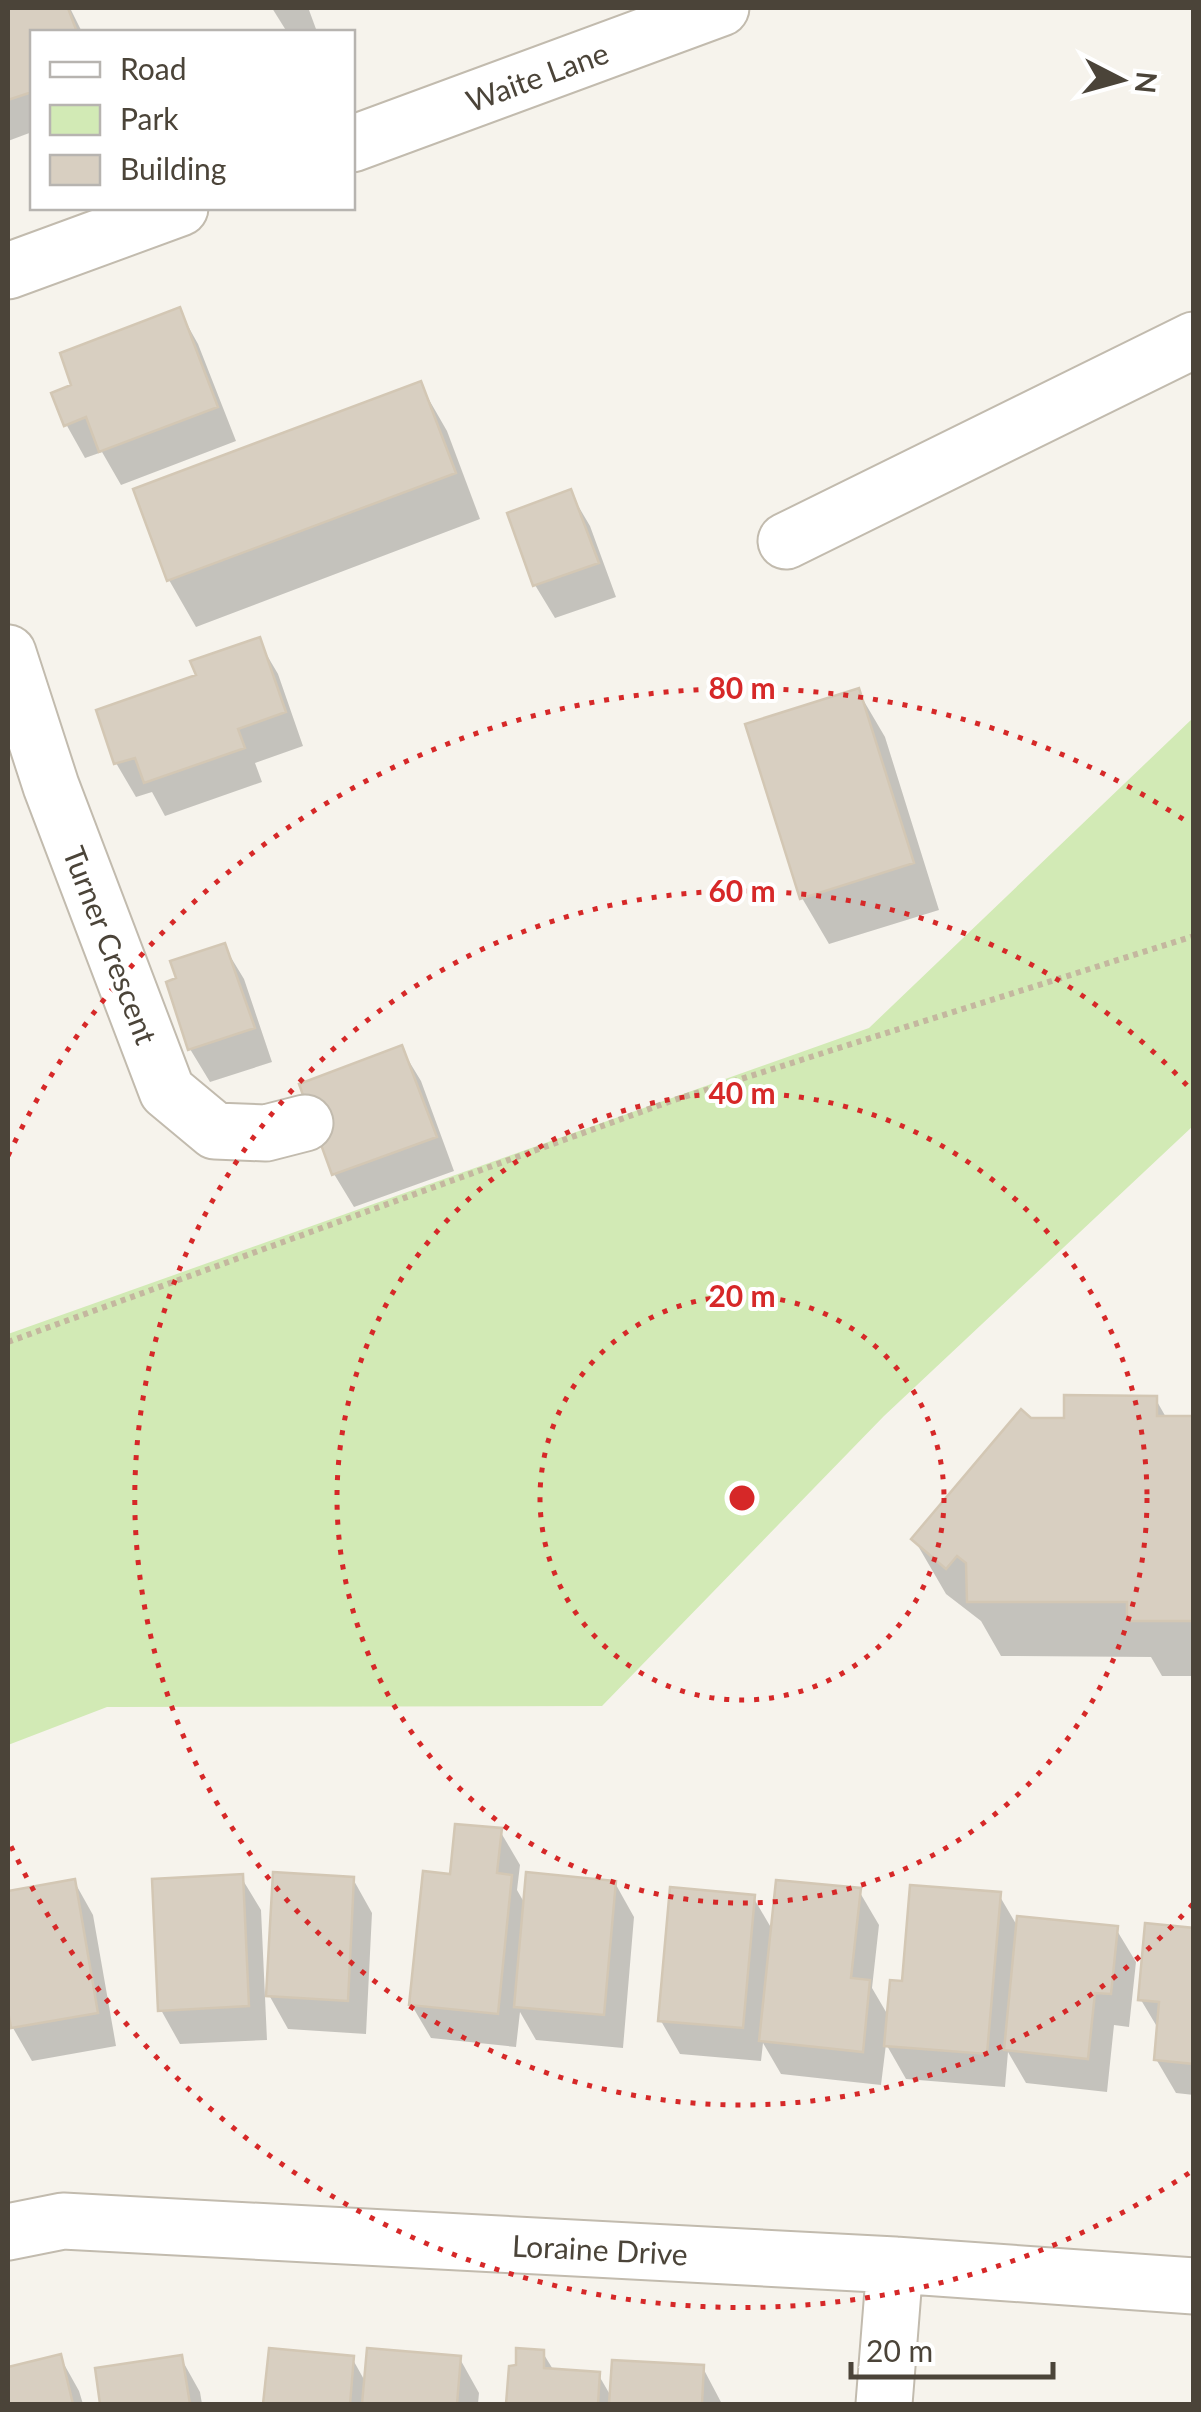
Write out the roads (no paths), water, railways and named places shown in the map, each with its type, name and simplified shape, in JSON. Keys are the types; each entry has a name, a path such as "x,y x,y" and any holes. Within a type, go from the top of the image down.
{"street":[{"name":"Waite Lane","path":"355,143 721,8"},
{"path":"8,271 175,210"},
{"path":"786,541 1194,340"},
{"name":"Turner Crescent","path":"8,653 51,786 167,1091 214,1131 266,1133 305,1123"},
{"name":"Loraine Drive","path":"8,2232 63,2221 895,2264 1194,2286"},
{"path":"884,2404 895,2264"}]}
